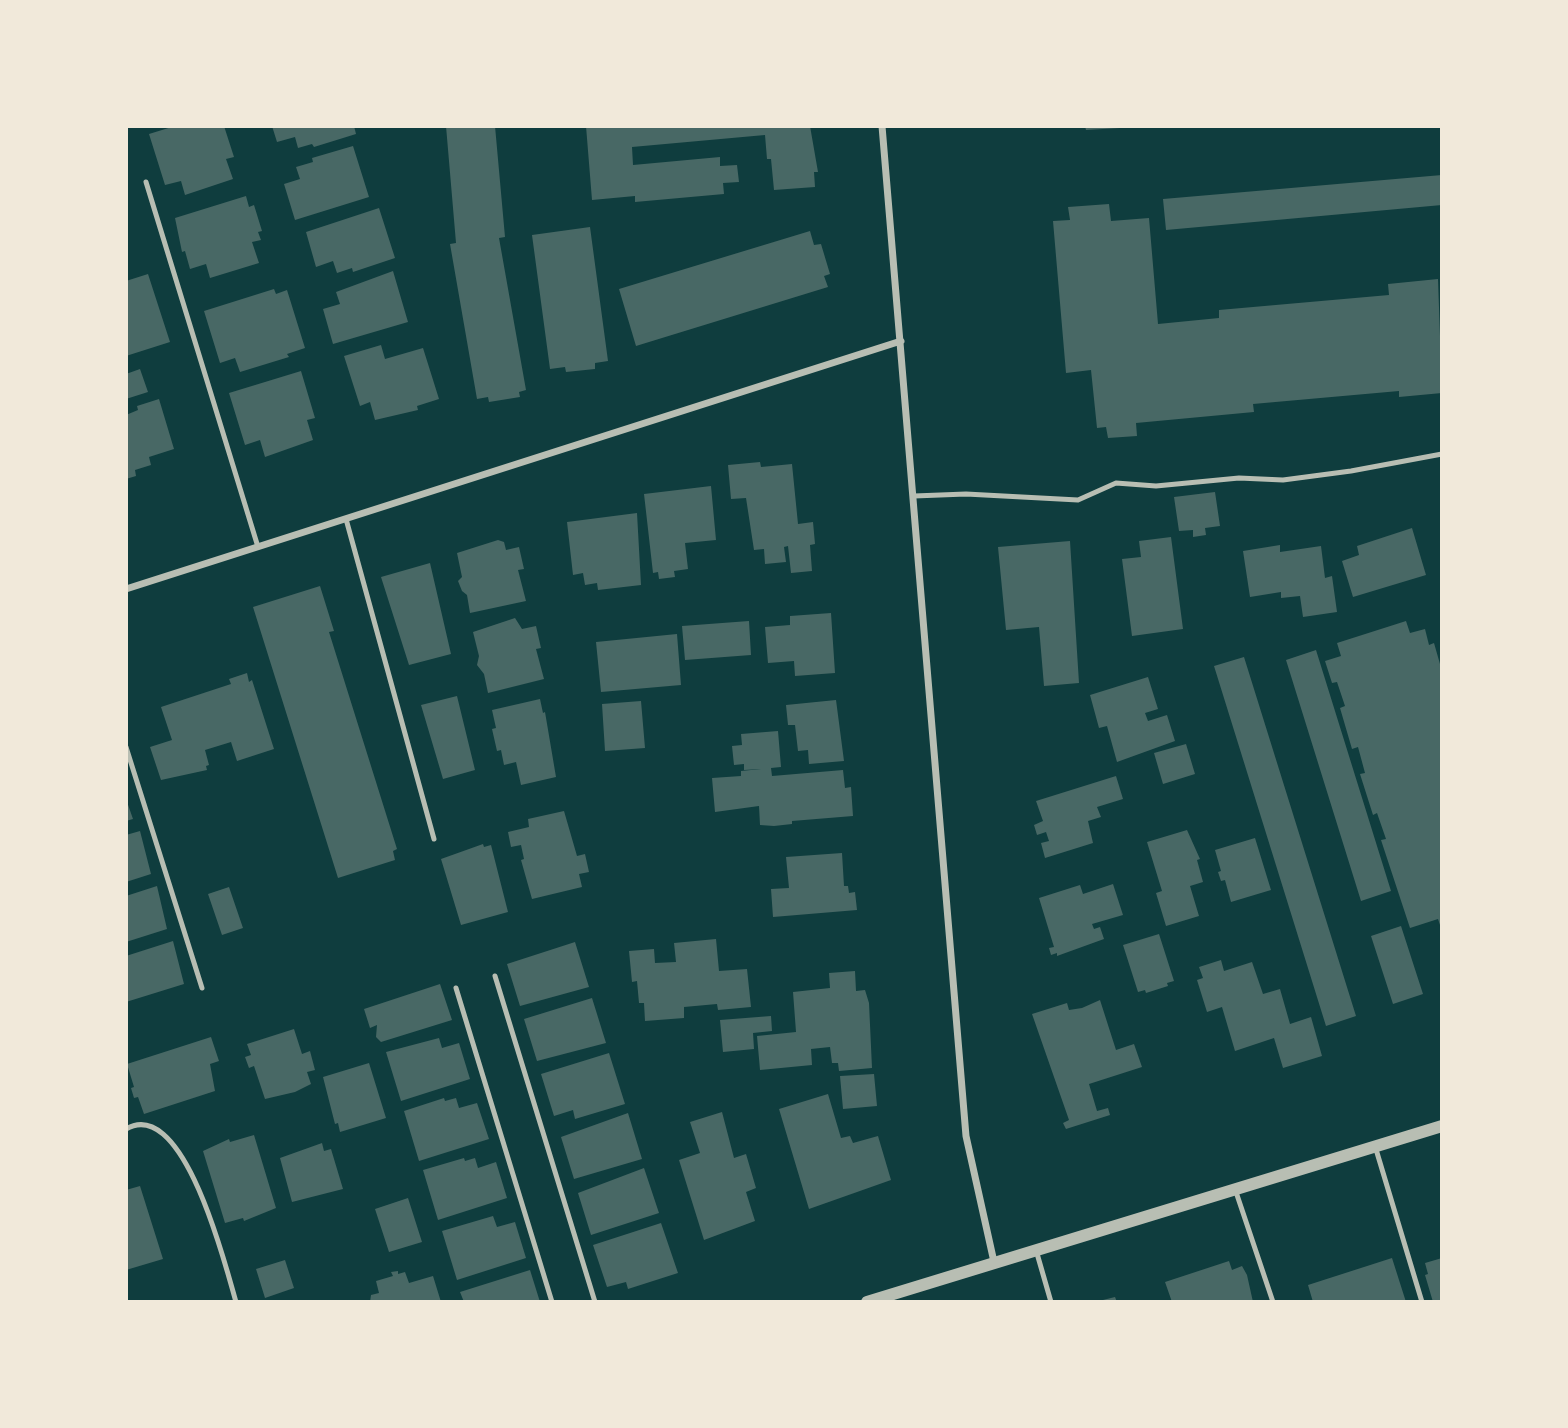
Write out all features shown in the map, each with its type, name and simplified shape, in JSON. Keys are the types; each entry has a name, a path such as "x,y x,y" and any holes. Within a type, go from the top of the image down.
{"street":[{"path":"882,126 966,1136 994,1262"},
{"path":"126,589 901,341"},
{"path":"867,1302 1442,1126"}],"lane":[{"path":"146,182 258,547"},
{"path":"914,496 966,494 1078,500 1116,483 1156,486 1239,478 1283,480 1442,454"},
{"path":"346,519 433,839"},
{"path":"126,747 202,988"},
{"path":"495,976 595,1302"},
{"path":"456,988 552,1302"},
{"path":"126,1129 145,1127 156,1130 178,1149 205,1204 236,1302"},
{"path":"1375,1146 1422,1302"},
{"path":"1235,1189 1273,1302"},
{"path":"1036,1250 1051,1302"}],"building":[{"path":"175,126 224,126 234,157 226,159 233,179 185,195 181,181 165,185 149,134"},
{"path":"272,126 354,126 356,134 314,147 312,144 298,148 295,137 277,142"},
{"path":"446,126 495,126 505,237 499,238 526,390 519,392 520,397 489,402 488,397 477,399 450,244 456,243"},
{"path":"586,126 810,126 818,172 814,172 815,187 774,190 765,135 632,147 633,165 720,157 720,166 737,165 739,182 723,183 724,194 635,202 635,196 592,200"},
{"path":"1085,126 1120,126 1120,128 1086,130"},
{"path":"353,146 369,197 295,220 284,184 300,179 296,167 313,162 312,158"},
{"path":"1442,175 1442,205 1166,230 1163,199"},
{"path":"246,196 249,207 254,205 262,231 258,232 261,240 252,242 259,263 210,278 206,264 190,269 185,251 182,252 175,218"},
{"path":"1109,204 1111,221 1149,218 1158,324 1219,318 1219,310 1389,295 1388,284 1438,279 1442,393 1399,397 1399,391 1253,404 1254,412 1136,423 1137,436 1108,438 1106,427 1097,428 1091,370 1066,373 1053,221 1070,220 1068,207"},
{"path":"379,208 395,258 353,272 352,268 337,273 333,261 316,267 306,232"},
{"path":"590,227 608,361 595,363 595,369 566,372 565,367 550,369 532,235"},
{"path":"810,231 814,245 821,244 830,274 824,276 828,287 636,346 619,289"},
{"path":"393,271 408,322 333,344 323,309 340,304 336,292"},
{"path":"148,274 170,342 126,356 126,281"},
{"path":"274,289 276,294 287,290 305,348 287,354 289,357 240,372 235,358 220,363 204,311"},
{"path":"381,345 385,359 423,348 439,399 417,406 418,410 375,420 370,402 360,406 344,356"},
{"path":"140,369 148,392 126,399 126,374"},
{"path":"301,371 315,418 307,420 313,440 265,457 260,440 245,445 229,393"},
{"path":"159,399 174,449 149,457 151,465 135,470 136,476 126,479 126,415 138,410 137,406"},
{"path":"760,462 761,467 792,464 798,524 813,522 815,544 810,545 812,571 791,573 788,546 784,547 786,562 765,564 764,549 754,550 746,498 731,499 728,465"},
{"path":"711,486 716,540 685,543 688,569 674,571 675,577 659,579 658,572 653,573 644,494"},
{"path":"1215,492 1220,526 1205,528 1206,535 1193,537 1193,530 1179,531 1174,497"},
{"path":"637,513 641,585 598,590 597,583 585,585 583,573 573,575 567,522"},
{"path":"1412,528 1426,575 1353,597 1342,561 1359,555 1357,546"},
{"path":"1171,537 1183,629 1132,636 1122,559 1141,557 1139,541"},
{"path":"498,540 504,542 506,550 519,547 524,569 518,570 526,601 470,613 467,595 458,581 462,577 457,553"},
{"path":"1070,541 1079,683 1044,686 1039,627 1006,630 998,547"},
{"path":"1280,545 1280,552 1321,546 1325,578 1332,576 1337,612 1303,617 1300,596 1281,598 1281,592 1250,597 1243,551"},
{"path":"430,563 451,654 409,665 381,577"},
{"path":"320,586 334,631 329,632 397,849 393,851 395,860 338,878 253,607"},
{"path":"831,613 835,673 795,676 794,661 768,663 765,627 790,625 790,616"},
{"path":"515,618 522,629 536,626 541,648 536,649 544,679 488,693 484,674 477,665 479,656 473,632"},
{"path":"749,621 751,655 685,660 682,626"},
{"path":"1406,621 1410,633 1425,629 1429,645 1434,643 1442,671 1441,928 1438,919 1410,928 1381,840 1386,839 1377,813 1373,815 1360,774 1365,773 1358,747 1352,749 1340,708 1345,706 1337,682 1332,683 1325,661 1341,656 1337,643"},
{"path":"677,634 681,685 601,692 596,642"},
{"path":"1316,650 1391,891 1361,901 1286,660"},
{"path":"1244,657 1356,1016 1326,1026 1214,666"},
{"path":"247,673 249,682 252,680 274,749 237,761 231,742 205,750 209,765 206,766 207,770 161,780 150,747 172,740 161,707 231,684 229,679"},
{"path":"1148,677 1158,709 1145,713 1148,721 1167,715 1175,741 1117,762 1107,726 1099,728 1090,695"},
{"path":"457,696 475,770 443,779 421,705"},
{"path":"540,699 543,713 545,712 556,777 521,785 516,762 504,765 501,750 497,751 492,729 496,728 492,710"},
{"path":"836,700 844,761 809,764 808,750 798,751 795,725 788,725 786,705"},
{"path":"641,701 645,748 605,751 602,704"},
{"path":"778,731 781,767 771,768 772,776 843,770 845,788 851,787 853,816 792,821 792,824 774,826 760,825 759,806 715,812 712,778 741,776 741,771 761,769 744,770 744,764 734,765 732,746 742,745 741,734"},
{"path":"1186,744 1195,774 1163,784 1154,753"},
{"path":"1116,776 1123,799 1097,807 1101,817 1088,821 1093,843 1045,858 1041,843 1049,841 1046,832 1037,835 1034,825 1043,821 1036,801"},
{"path":"126,799 133,819 126,821"},
{"path":"564,811 577,856 585,854 589,872 579,874 582,887 532,899 521,860 524,859 521,845 511,847 508,832 529,827 528,819"},
{"path":"1187,830 1200,859 1197,860 1203,882 1190,886 1199,916 1166,926 1156,893 1162,891 1147,842"},
{"path":"140,831 151,874 126,882 126,835"},
{"path":"1255,838 1271,890 1231,902 1225,880 1221,881 1218,872 1221,871 1215,850"},
{"path":"483,844 484,847 491,845 508,912 461,925 441,859"},
{"path":"842,853 844,886 848,886 849,893 855,892 857,910 773,917 771,889 789,888 786,857"},
{"path":"1113,884 1123,915 1092,924 1094,929 1100,927 1104,939 1057,956 1057,953 1051,955 1049,948 1054,947 1039,898 1080,885 1083,894"},
{"path":"157,886 167,929 126,942 126,896"},
{"path":"229,887 243,928 222,935 208,894"},
{"path":"1401,926 1423,994 1393,1004 1371,936"},
{"path":"1159,934 1174,981 1167,983 1168,986 1146,993 1145,990 1138,992 1123,945"},
{"path":"716,939 719,971 747,969 751,1007 718,1010 717,1004 684,1007 684,1018 645,1021 644,1003 639,1003 637,981 632,982 629,951 654,949 655,963 676,962 674,943"},
{"path":"173,941 184,984 126,1002 126,956"},
{"path":"575,942 589,987 520,1006 507,964"},
{"path":"1221,960 1224,971 1252,962 1263,994 1280,989 1290,1024 1311,1017 1322,1056 1283,1068 1274,1038 1235,1051 1222,1007 1207,1012 1197,980 1203,978 1199,967"},
{"path":"855,971 856,991 865,990 869,1003 872,1068 839,1071 838,1063 832,1063 830,1047 811,1049 812,1065 760,1070 757,1036 796,1032 793,992 830,988 829,973"},
{"path":"440,984 452,1020 381,1042 376,1037 377,1025 370,1028 364,1009"},
{"path":"592,998 606,1043 537,1061 524,1019"},
{"path":"1100,1000 1116,1050 1134,1044 1142,1067 1089,1084 1097,1111 1108,1108 1110,1115 1066,1129 1063,1123 1069,1120 1032,1014 1067,1003 1069,1010 1082,1008"},
{"path":"771,1016 772,1031 753,1033 754,1049 723,1052 720,1020"},
{"path":"294,1029 302,1054 310,1051 315,1070 307,1072 311,1084 295,1092 265,1099 254,1066 249,1068 245,1057 251,1055 247,1044"},
{"path":"211,1037 219,1061 210,1064 215,1091 144,1114 138,1097 134,1098 131,1088 134,1087 127,1064"},
{"path":"439,1038 442,1048 459,1043 470,1079 401,1101 386,1052"},
{"path":"609,1053 625,1104 575,1119 573,1110 554,1116 541,1074"},
{"path":"369,1063 386,1118 340,1132 338,1123 335,1124 323,1077"},
{"path":"874,1074 877,1106 843,1109 840,1076"},
{"path":"828,1094 841,1138 850,1136 853,1143 878,1136 891,1180 809,1209 779,1109"},
{"path":"444,1098 445,1101 456,1098 459,1108 477,1103 489,1139 419,1161 404,1111"},
{"path":"722,1112 734,1158 746,1154 756,1188 746,1192 755,1221 704,1240 679,1160 700,1153 690,1122"},
{"path":"628,1113 642,1159 574,1179 561,1137"},
{"path":"254,1135 276,1208 244,1221 243,1218 225,1223 203,1151 229,1139 230,1142"},
{"path":"322,1143 324,1151 331,1149 343,1189 292,1202 280,1158"},
{"path":"464,1158 465,1161 475,1158 478,1168 496,1162 507,1198 438,1220 423,1170"},
{"path":"644,1168 659,1213 591,1235 578,1193"},
{"path":"140,1186 163,1259 126,1270 126,1190"},
{"path":"408,1198 422,1242 389,1252 375,1209"},
{"path":"493,1216 497,1227 515,1222 526,1258 457,1280 442,1231"},
{"path":"661,1223 678,1273 628,1289 626,1282 607,1287 593,1245"},
{"path":"1392,1258 1406,1302 1313,1302 1308,1285"},
{"path":"1442,1258 1442,1302 1433,1302 1425,1275 1428,1274 1425,1263"},
{"path":"285,1260 294,1288 265,1298 256,1269"},
{"path":"1229,1261 1232,1270 1242,1266 1247,1275 1253,1302 1172,1302 1165,1282"},
{"path":"530,1270 540,1302 464,1302 460,1292"},
{"path":"398,1271 398,1274 405,1272 409,1283 433,1276 441,1302 370,1302 371,1295 379,1293 376,1281 393,1276 391,1272"},
{"path":"1115,1297 1117,1302 1099,1302 1099,1301"}]}
